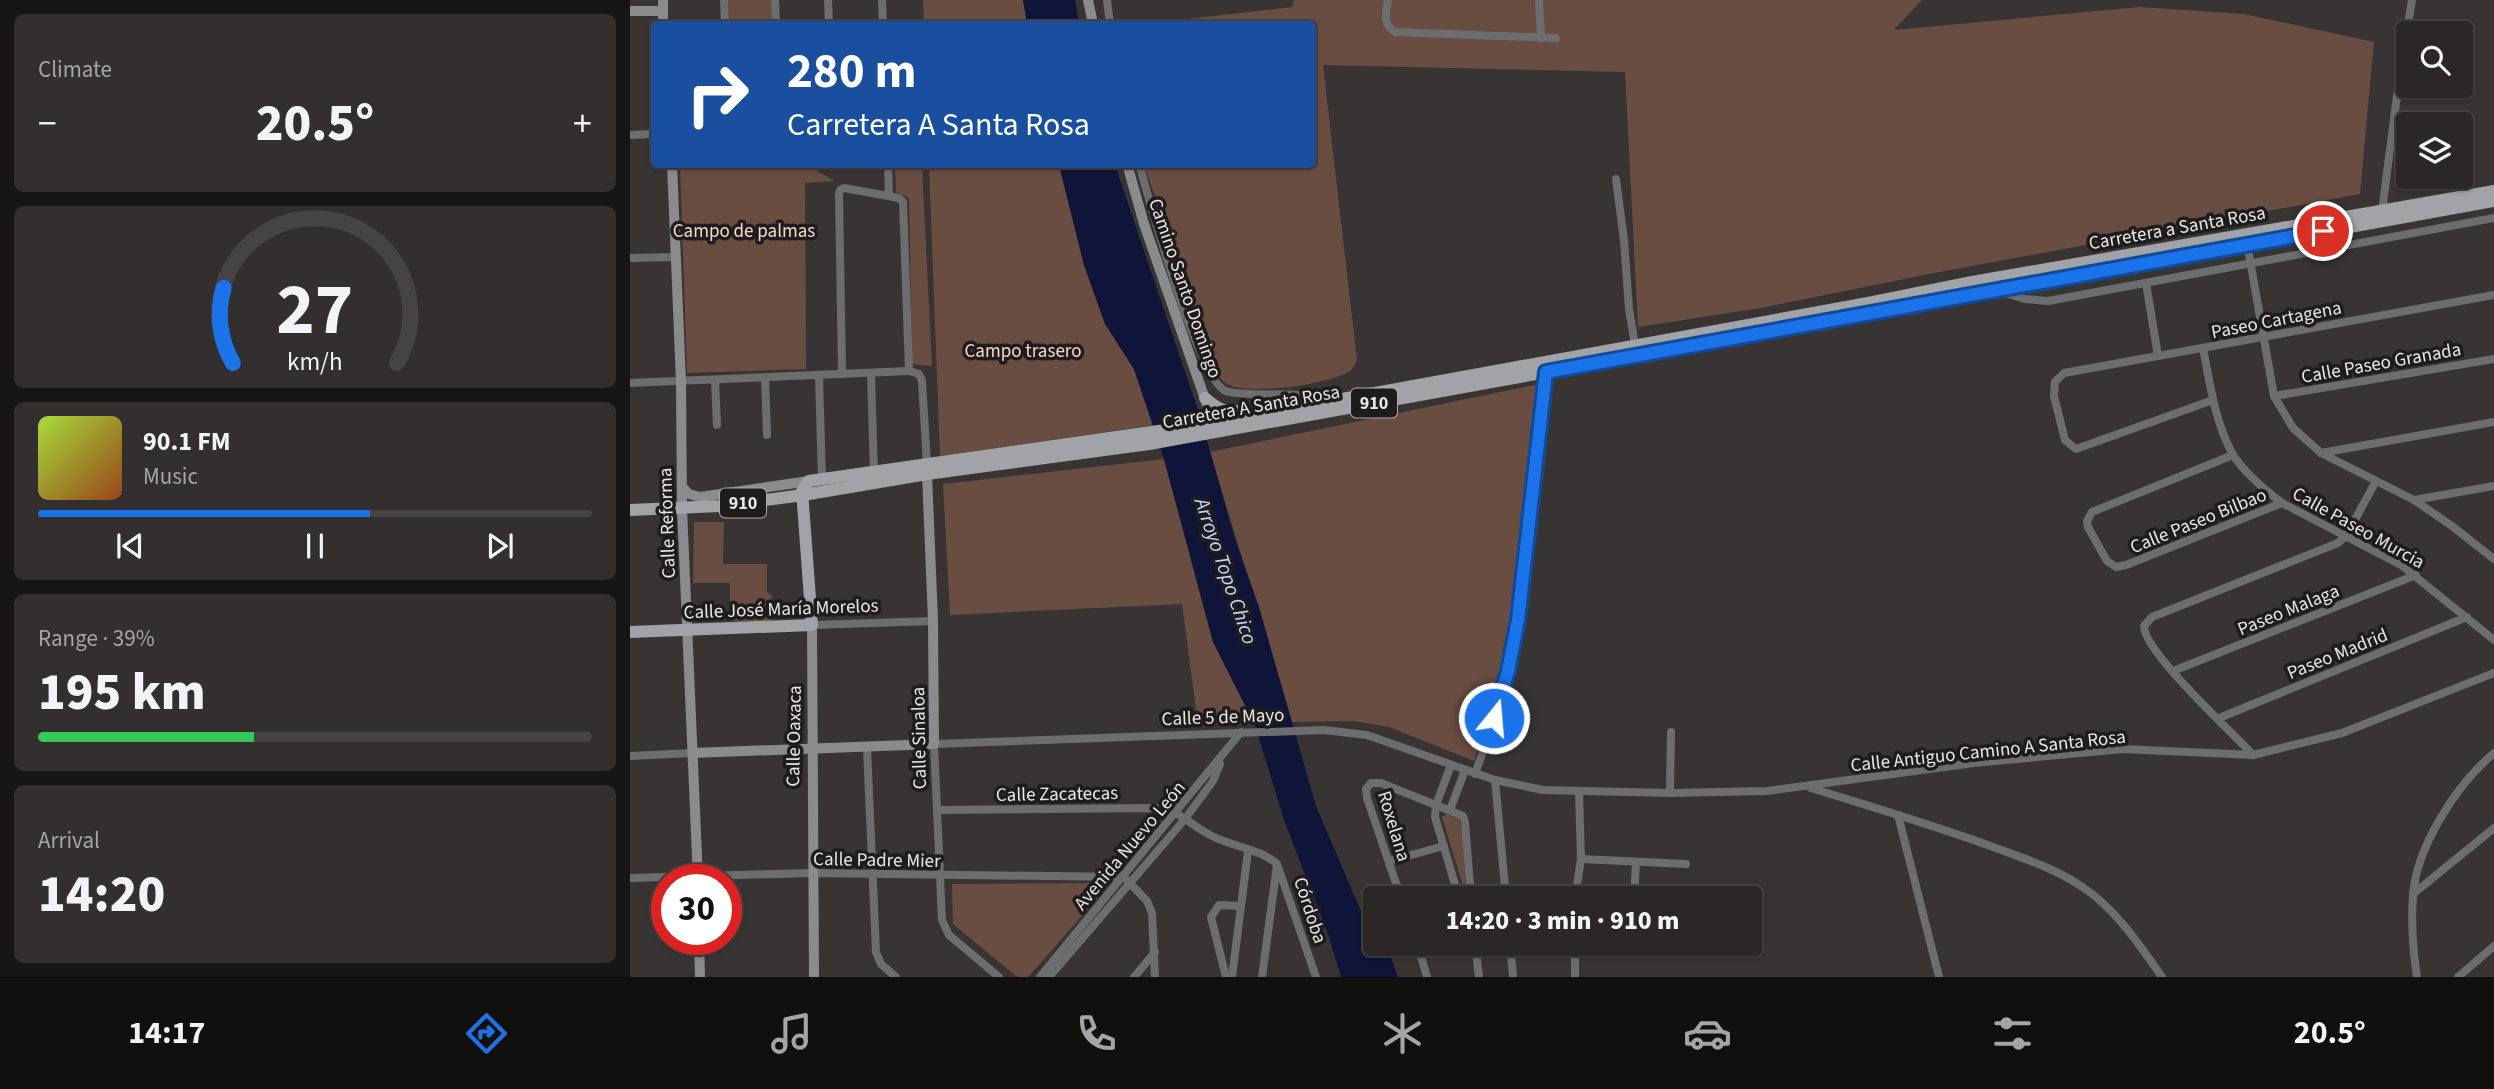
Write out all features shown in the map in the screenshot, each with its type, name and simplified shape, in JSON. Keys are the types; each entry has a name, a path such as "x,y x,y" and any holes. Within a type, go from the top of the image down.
{"main road":[{"name":"Carretera a Santa Rosa","path":"1869,308 1994,290 2382,211 2494,191"},
{"name":"Carretera a Santa Rosa","path":"1869,308 1972,282 2247,239 2348,227 2494,201"},
{"name":"Carretera A Santa Rosa","path":"1205,428 1278,410 1546,367 1635,345 1869,308"},
{"name":"Carretera A Santa Rosa","path":"927,469 1146,439 1869,308"},
{"path":"1205,398 1227,412 1266,408 1278,410"},
{"name":"910","path":"682,508 927,469"},
{"name":"910","path":"797,491 808,481 874,478"},
{"name":"Calle Oaxaca","path":"797,491 813,625"},
{"path":"630,510 682,508"},
{"name":"Calle José María Morelos","path":"630,632 813,625"}],"street":[{"path":"670,0 670,21"},
{"path":"724,0 725,21"},
{"path":"775,0 776,21"},
{"path":"828,0 829,21"},
{"path":"882,0 883,21"},
{"path":"1088,0 1092,21"},
{"path":"1107,0 1110,21"},
{"path":"1388,0 1385,22 1395,32 1556,38"},
{"path":"1539,0 1541,37"},
{"path":"2382,211 2412,0"},
{"path":"630,11 663,6"},
{"path":"630,135 651,135"},
{"name":"Calle Reforma","path":"672,168 681,382 682,508 697,864"},
{"path":"888,168 889,195"},
{"name":"Camino Santo Domingo","path":"1128,168 1144,224 1205,398 1205,428"},
{"path":"1140,168 1202,357 1215,383 1227,392 1308,395 1331,401"},
{"path":"1616,179 1635,345"},
{"path":"842,374 841,190 844,188 902,199 909,371"},
{"path":"2449,209 2452,226"},
{"path":"1994,290 2025,299 2048,301 2494,218"},
{"path":"2348,227 2352,245"},
{"path":"2247,239 2274,396 2293,428 2321,453 2414,500 2490,551 2494,559"},
{"path":"630,258 676,257"},
{"path":"2146,283 2158,356"},
{"name":"Paseo Cartagena","path":"2213,400 2076,449 2065,440 2054,388 2057,378 2064,373 2494,295"},
{"name":"Calle Paseo Murcia","path":"2203,348 2213,400 2233,455 2267,491 2282,503 2402,565 2494,640"},
{"name":"Calle Paseo Granada","path":"2274,396 2494,359"},
{"path":"1475,774 1494,718 1514,644 1546,367"},
{"path":"630,383 909,371 919,374 922,381 927,469"},
{"path":"871,373 874,478"},
{"path":"819,376 822,480"},
{"path":"765,378 767,435"},
{"path":"716,380 717,425"},
{"path":"2321,453 2494,422"},
{"name":"Calle Paseo Bilbao","path":"2233,455 2098,508 2089,516 2088,527 2107,561 2116,567 2126,565 2282,503"},
{"name":"Calle Sinaloa","path":"927,469 940,913 947,932 999,977"},
{"path":"2253,755 2173,671 2146,637 2144,626 2152,617 2328,549 2346,536 2376,481"},
{"path":"2414,500 2494,486"},
{"name":"910","path":"682,487 689,494 700,497 797,491"},
{"name":"Paseo Malaga","path":"2173,671 2416,575"},
{"name":"Paseo Madrid","path":"2219,718 2467,617"},
{"name":"Calle José María Morelos","path":"813,625 933,621"},
{"name":"Calle Oaxaca","path":"813,625 814,977"},
{"name":"Calle Antiguo Camino A Santa Rosa","path":"1808,787 1974,763 2123,749 2253,755 2342,733 2494,673"},
{"path":"921,745 930,739 935,728"},
{"name":"Calle 5 de Mayo","path":"630,756 1324,730 1367,735 1494,780 1543,790 1670,793 1767,791 1808,787"},
{"name":"Avenida Nuevo León","path":"1041,977 1127,879 1241,732"},
{"path":"1670,793 1671,733"},
{"path":"867,748 876,952 881,964 896,977"},
{"path":"2417,977 2413,894 2423,853 2450,803 2494,753"},
{"path":"1155,977 1152,913 1147,901 1127,879 1185,819 1213,781 1223,756"},
{"path":"1451,765 1436,805 1436,817 1456,886"},
{"path":"1450,810 1465,770"},
{"path":"1494,780 1505,886"},
{"name":"Roxelana","path":"1397,886 1367,798 1368,785 1371,783 1381,783 1460,814 1465,819 1470,886"},
{"path":"1808,787 2028,860 2081,886 2118,919 2140,944 2162,977"},
{"path":"1577,886 1581,859 1579,792"},
{"name":"Calle Zacatecas","path":"937,810 1155,808 1178,812"},
{"path":"1178,812 1210,836 1248,851 1231,977"},
{"path":"1898,815 1939,977"},
{"path":"2413,894 2494,828"},
{"path":"1389,862 1444,846"},
{"name":"Córdoba","path":"1248,851 1269,857 1277,864 1316,977"},
{"path":"1581,859 1686,864"},
{"path":"1635,886 1636,863"},
{"path":"1262,977 1277,864"},
{"name":"Calle Padre Mier","path":"742,876 812,873 1127,879"},
{"name":"Calle Padre Mier","path":"630,878 651,878"},
{"path":"1226,977 1211,917 1219,905 1240,906"},
{"path":"1049,977 1073,943"},
{"path":"2458,977 2494,946"},
{"path":"1134,977 1155,953"},
{"path":"699,955 700,977"},
{"path":"1421,956 1427,977"},
{"path":"1477,956 1479,977"},
{"path":"1511,956 1513,977"},
{"path":"1574,977 1575,956"}],"green space":[{"path":"728,0 771,0 772,21 729,21"},
{"path":"923,0 1023,0 1026,21 924,21"},
{"path":"1294,0 1922,0 1894,30 2140,7 2244,14 2374,42 2360,194 1761,308 1638,327 1625,72 1323,65 1357,360 1351,370 1327,380 1292,387 1242,388 1226,383 1215,371 1145,168 1316,168 1316,21 1171,21 1292,7"},
{"name":"Campo de palmas","path":"680,168 813,168 834,181 805,183 806,369 687,373"},
{"path":"895,168 922,168 932,366 912,364 909,198 896,192"},
{"name":"Campo trasero","path":"929,168 1060,168 1084,265 1105,324 1134,369 1153,425 940,456"},
{"path":"1539,384 1510,651 1474,761 1389,727 1354,721 1292,722 1210,452"},
{"path":"1164,459 1213,642 1255,725 1198,724 1182,604 950,615 943,484"},
{"path":"694,522 724,522 723,564 767,564 767,592 772,596 772,621 730,621 730,583 693,583"},
{"path":"1446,814 1459,819 1462,827 1465,886 1463,886 1442,817"},
{"path":"1111,883 1028,977 1017,977 953,924 952,884"}],"water":[{"path":"1023,0 1075,0 1078,21 1026,21"},
{"name":"Arroyo Topo Chico","path":"1060,168 1116,168 1201,419 1316,806 1363,913 1363,956 1391,956 1398,977 1341,977 1329,937 1284,820 1255,725 1213,642 1164,459 1134,369 1105,324 1084,265"}],"route":[{"path":"1494,718 1508,671 1518,620 1546,372 2323,231"}]}
